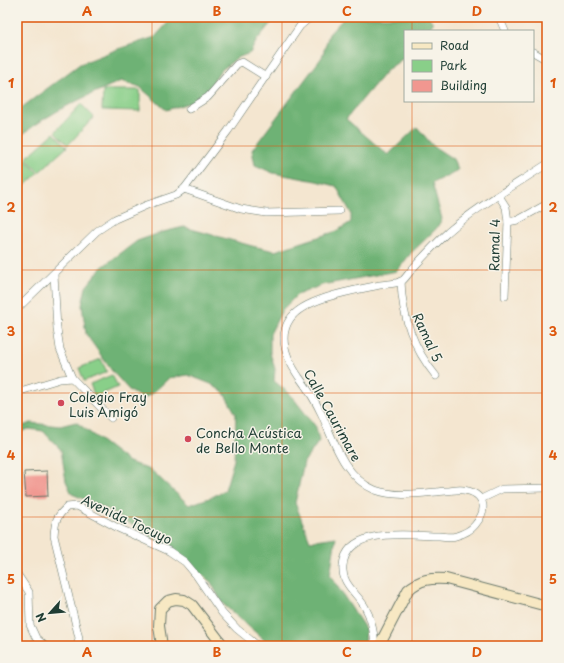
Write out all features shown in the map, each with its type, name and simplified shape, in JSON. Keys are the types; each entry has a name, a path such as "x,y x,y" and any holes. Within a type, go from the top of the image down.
{"street":[{"path":"17,309 97,231 115,219 147,205 176,195 184,189 266,78 300,26 308,19 315,17"},
{"path":"499,17 505,30"},
{"path":"534,53 547,60"},
{"path":"189,109 208,97 237,64 242,62 266,78"},
{"path":"401,282 448,232 547,164"},
{"path":"184,189 241,208 266,213 339,211"},
{"name":"Ramal 4","path":"499,196 506,207 508,222 505,296"},
{"path":"508,222 518,220 547,204"},
{"path":"54,274 57,329 60,348 72,378 111,418"},
{"name":"Ramal 5","path":"401,282 401,301 407,324 429,369 436,376"},
{"name":"Calle Caurimare","path":"401,282 332,296 306,306 289,320 285,332 287,356 321,413 340,455 355,476 365,485 386,493 398,494 463,490 474,493 481,499"},
{"path":"17,392 60,379 72,378"},
{"path":"374,646 373,625 365,606 347,586 343,574 342,564 346,554 353,545 378,535 456,536 471,529 480,519 484,509 481,499 502,489 547,488"},
{"name":"Avenida Tocuyo","path":"77,646 79,638 54,536 55,524 58,515 67,507 77,506 118,528 170,551 185,562 196,575 222,613 237,630 258,646"},
{"path":"17,574 29,592 30,625 36,638 45,646"},
{"path":"379,646 408,590 414,584 430,578 446,579 547,606"},
{"path":"162,646 159,626 160,609 168,602 176,599 184,600 192,605 221,643 225,646"}],"green space":[{"path":"173,17 276,17 257,40 250,53 237,58 219,72 209,88 195,101 166,110 140,87 121,81 82,98 46,118 23,134 17,128 17,111 80,64 118,49 155,37"},
{"path":"345,17 429,17 433,23 429,30 404,30 404,58 387,70 346,119 388,155 417,127 433,146 453,159 458,170 432,183 442,219 436,229 411,253 397,271 322,285 297,295 282,310 270,334 270,353 275,369 274,381 290,394 316,427 319,441 304,462 295,503 310,541 336,537 330,575 366,630 365,646 271,646 222,603 211,582 158,541 107,509 72,494 66,481 61,450 43,431 29,429 17,433 17,428 31,423 60,426 76,422 127,461 152,471 189,505 212,497 225,490 234,460 236,414 224,393 211,384 188,375 169,378 155,391 143,399 129,390 112,371 86,334 82,305 86,287 101,268 137,241 163,232 184,227 275,251 337,231 351,222 351,213 336,186 273,173 255,165 252,150 322,57 329,34"},
{"path":"103,90 140,90 140,111 102,110"},
{"path":"81,104 94,117 68,145 55,132"},
{"path":"54,133 67,147 39,172 26,158"},
{"path":"25,159 38,173 17,193 17,167"},
{"path":"101,359 107,372 84,381 79,368"},
{"path":"112,375 118,387 95,397 90,384"}],"building":[{"path":"47,471 48,496 26,497 24,472"}],"place":[{"name":"Colegio Fray Luis Amigó","path":"61,403"},
{"name":"Concha Acústica de Bello Monte","path":"188,439"}]}
